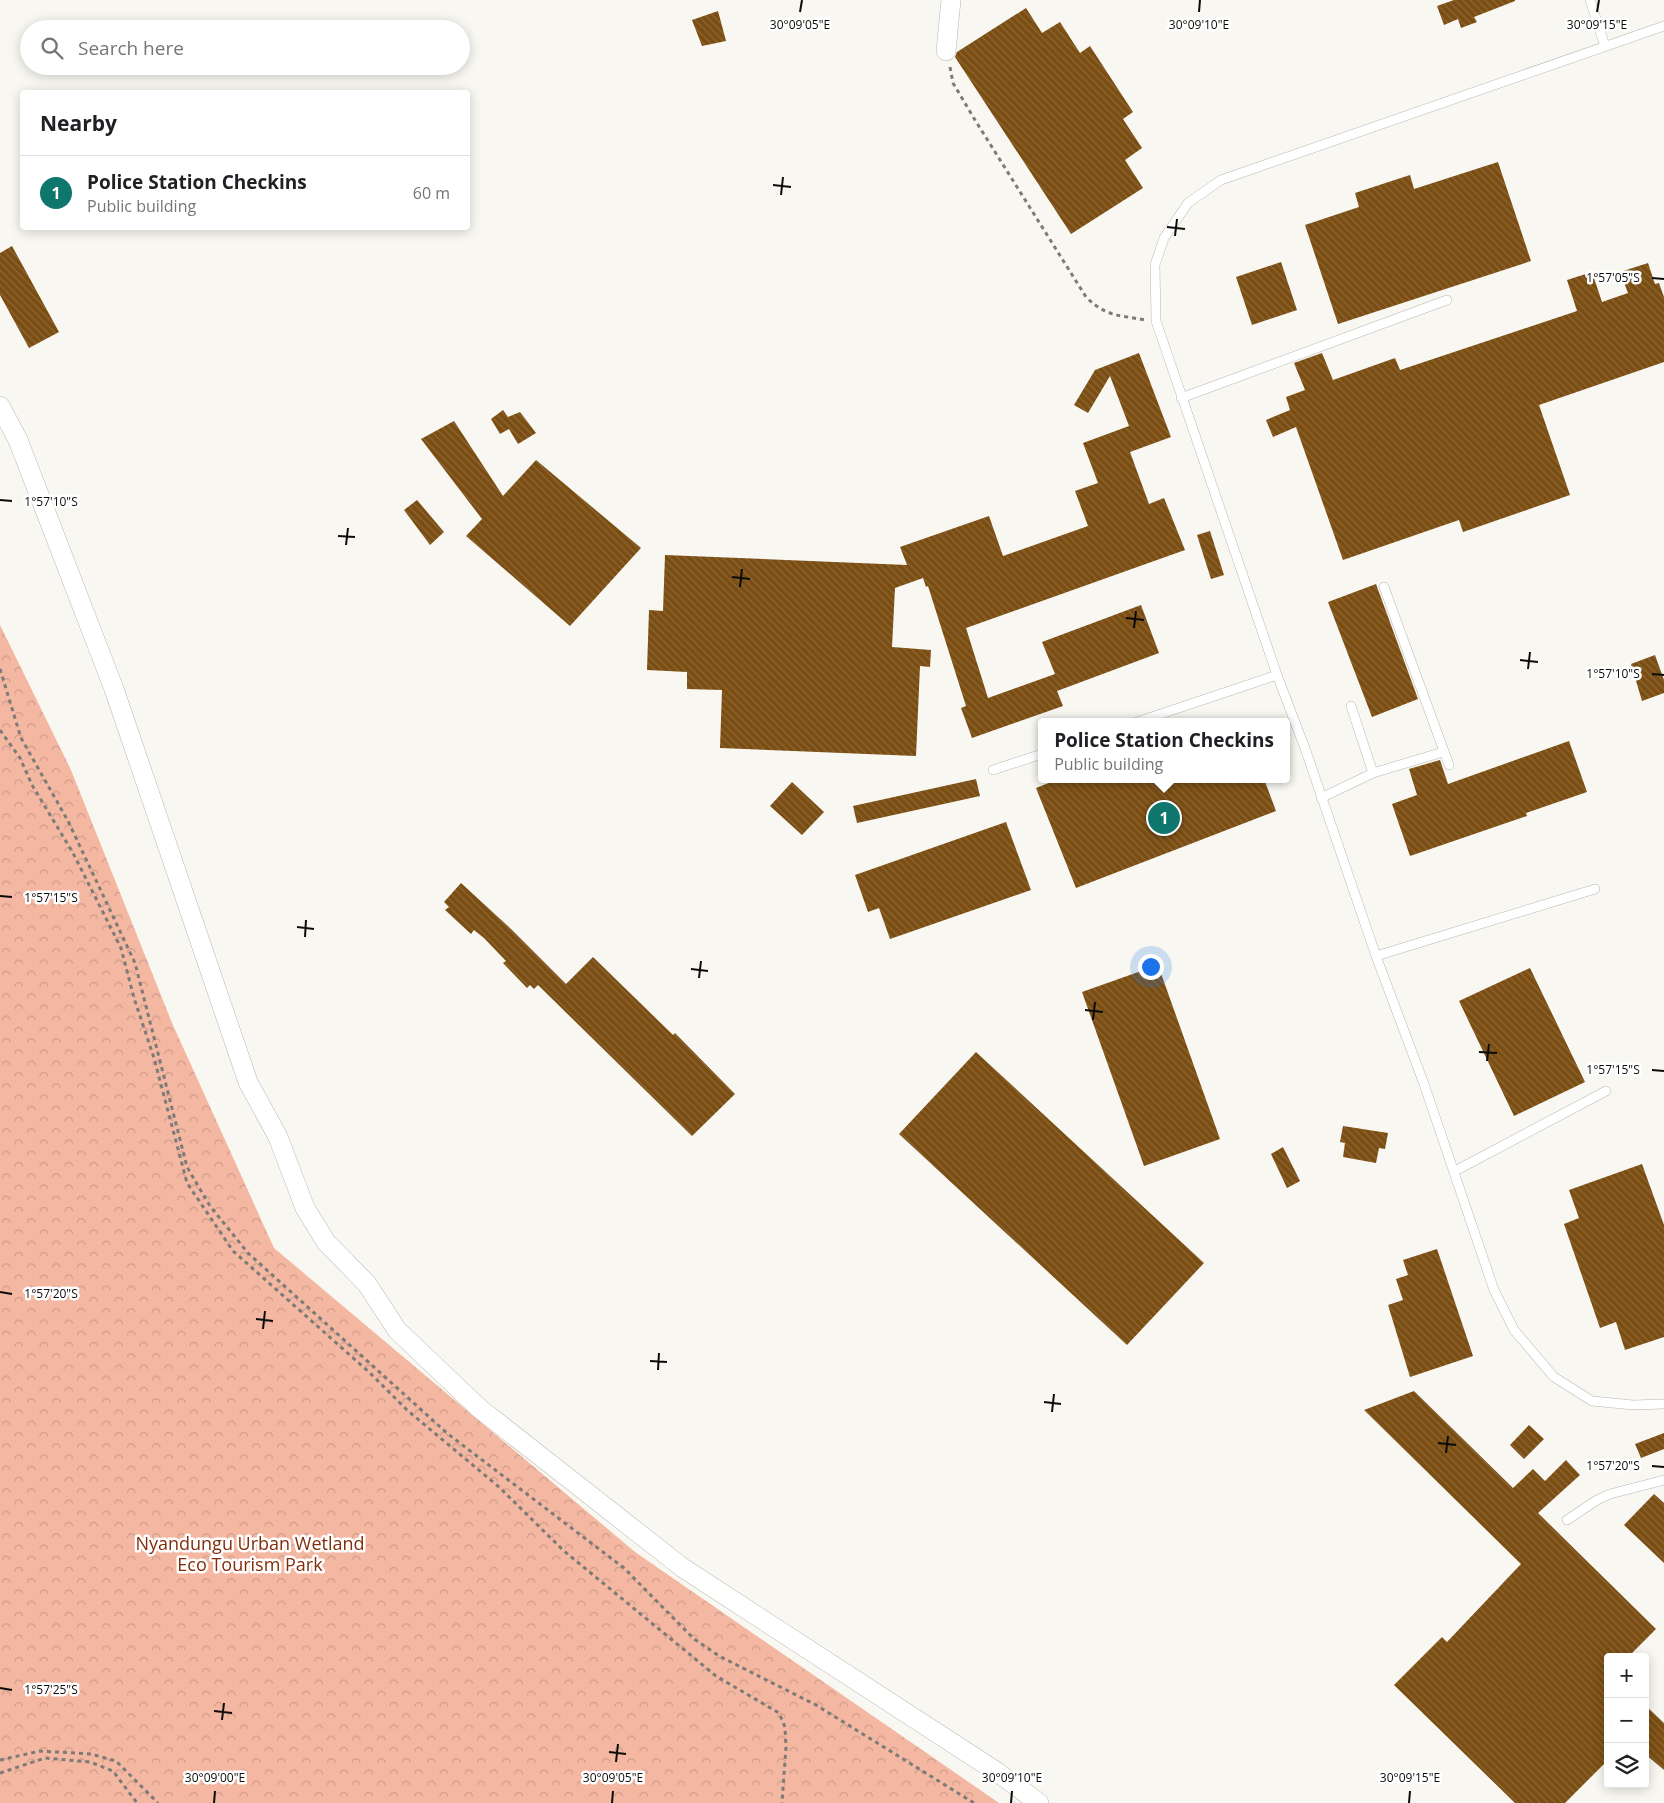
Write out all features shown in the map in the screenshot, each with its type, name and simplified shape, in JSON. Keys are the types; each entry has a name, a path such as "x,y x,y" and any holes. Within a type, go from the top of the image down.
{"street":[{"path":"946,52 951,0"},
{"path":"0,406 18,440 114,689 248,1082 278,1137 305,1208 326,1242 366,1284 397,1330 479,1408 596,1501 683,1568 997,1772 1040,1803"}],"lane":[{"path":"1590,0 1605,46"},
{"path":"1664,26 1221,180 1188,203 1164,238 1155,265 1156,321 1181,398 1376,956 1455,1171 1494,1290 1514,1330 1554,1377 1592,1401 1633,1405 1664,1404"},
{"path":"1654,30 1664,30"},
{"path":"1181,398 1447,300"},
{"path":"1384,587 1442,752 1449,765"},
{"path":"1149,718 1277,675"},
{"path":"1351,706 1374,773"},
{"path":"1321,798 1374,773 1442,752"},
{"path":"993,770 1038,755"},
{"path":"1376,956 1595,889"},
{"path":"1455,1171 1606,1091"},
{"path":"1567,1520 1610,1494 1664,1480"}],"path":[{"path":"946,52 953,83 1086,298 1098,309 1110,314 1156,321"},
{"path":"0,1760 40,1751 91,1754 116,1761 158,1803"},
{"path":"0,1774 45,1758 90,1762 113,1771 137,1803"}],"green space":[{"name":"Nyandungu Urban Wetland Eco Tourism Park","path":"0,625 71,770 172,1023 274,1248 635,1552 999,1803 0,1803"}],"building":[{"path":"1454,0 1515,1 1474,17 1477,22 1461,28 1458,19 1444,25 1437,6"},
{"path":"1026,8 1042,33 1060,22 1080,53 1090,46 1133,112 1123,119 1142,148 1125,160 1143,188 1071,234 955,57 957,52"},
{"path":"718,11 726,41 702,46 692,20"},
{"path":"1498,162 1531,261 1338,324 1305,225 1359,207 1355,193 1410,175 1414,189"},
{"path":"12,246 59,332 29,348 0,295 0,253"},
{"path":"1281,262 1297,310 1252,325 1236,277"},
{"path":"1648,263 1655,284 1659,283 1664,297 1664,362 1539,405 1570,495 1463,532 1459,520 1343,560 1296,427 1273,437 1266,420 1290,410 1286,397 1305,390 1294,363 1322,353 1333,380 1395,358 1400,370 1577,311 1567,280 1592,272 1602,302 1628,293 1620,272"},
{"path":"1139,353 1171,437 1130,452 1149,504 1164,498 1185,550 966,628 988,698 1055,674 1042,642 1141,605 1159,653 1057,691 1063,706 972,738 961,708 966,706 928,586 926,587 923,578 895,588 892,647 931,650 930,667 920,666 916,756 720,748 722,690 687,689 687,672 647,670 649,610 663,611 665,555 907,565 900,547 989,516 1003,556 1088,526 1075,491 1098,483 1083,443 1129,426 1110,376 1088,413 1074,405 1095,370"},
{"path":"503,410 508,417 520,412 536,433 518,444 509,429 500,434 491,419"},
{"path":"454,421 503,496 536,460 641,548 570,626 466,536 482,519 421,439"},
{"path":"417,500 444,532 430,545 404,510"},
{"path":"1210,531 1224,575 1211,579 1197,535"},
{"path":"1376,584 1418,699 1372,717 1328,602"},
{"path":"1655,655 1664,680 1664,693 1642,701 1631,664"},
{"path":"1569,741 1587,792 1526,813 1527,816 1410,856 1392,804 1417,795 1409,769 1440,760 1448,784"},
{"path":"976,779 980,796 857,823 853,806"},
{"path":"792,782 824,812 802,835 770,806"},
{"path":"1049,783 1266,783 1276,811 1076,888 1036,788"},
{"path":"1006,822 1031,890 890,939 879,908 868,912 855,875"},
{"path":"461,883 511,929 566,984 593,957 673,1035 675,1033 735,1094 692,1136 538,985 534,989 530,985 527,988 503,963 506,961 484,938 474,930 471,934 445,910 449,907 444,902"},
{"path":"1158,965 1220,1139 1144,1166 1082,992"},
{"path":"1530,968 1585,1082 1514,1116 1459,1001"},
{"path":"976,1052 1204,1263 1127,1345 899,1134"},
{"path":"1343,1126 1388,1133 1385,1149 1379,1148 1376,1163 1343,1157 1345,1143 1340,1142"},
{"path":"1283,1147 1300,1181 1287,1188 1271,1154"},
{"path":"1642,1164 1664,1225 1664,1337 1625,1350 1616,1322 1600,1328 1564,1224 1579,1218 1569,1190"},
{"path":"1437,1249 1473,1356 1410,1377 1388,1305 1403,1300 1396,1279 1408,1275 1403,1260"},
{"path":"1414,1391 1513,1488 1533,1469 1545,1481 1566,1460 1580,1475 1538,1513 1656,1629 1632,1653 1604,1653 1604,1764 1565,1803 1515,1803 1394,1685 1442,1637 1447,1642 1521,1564 1364,1410"},
{"path":"1529,1425 1544,1439 1524,1459 1510,1445"},
{"path":"1664,1433 1664,1449 1641,1458 1635,1444"},
{"path":"1654,1494 1664,1503 1664,1563 1624,1525"},
{"path":"1649,1709 1664,1723 1664,1770 1649,1757"}],"place":[{"name":"Police Station Checkins","path":"1164,818"}]}
